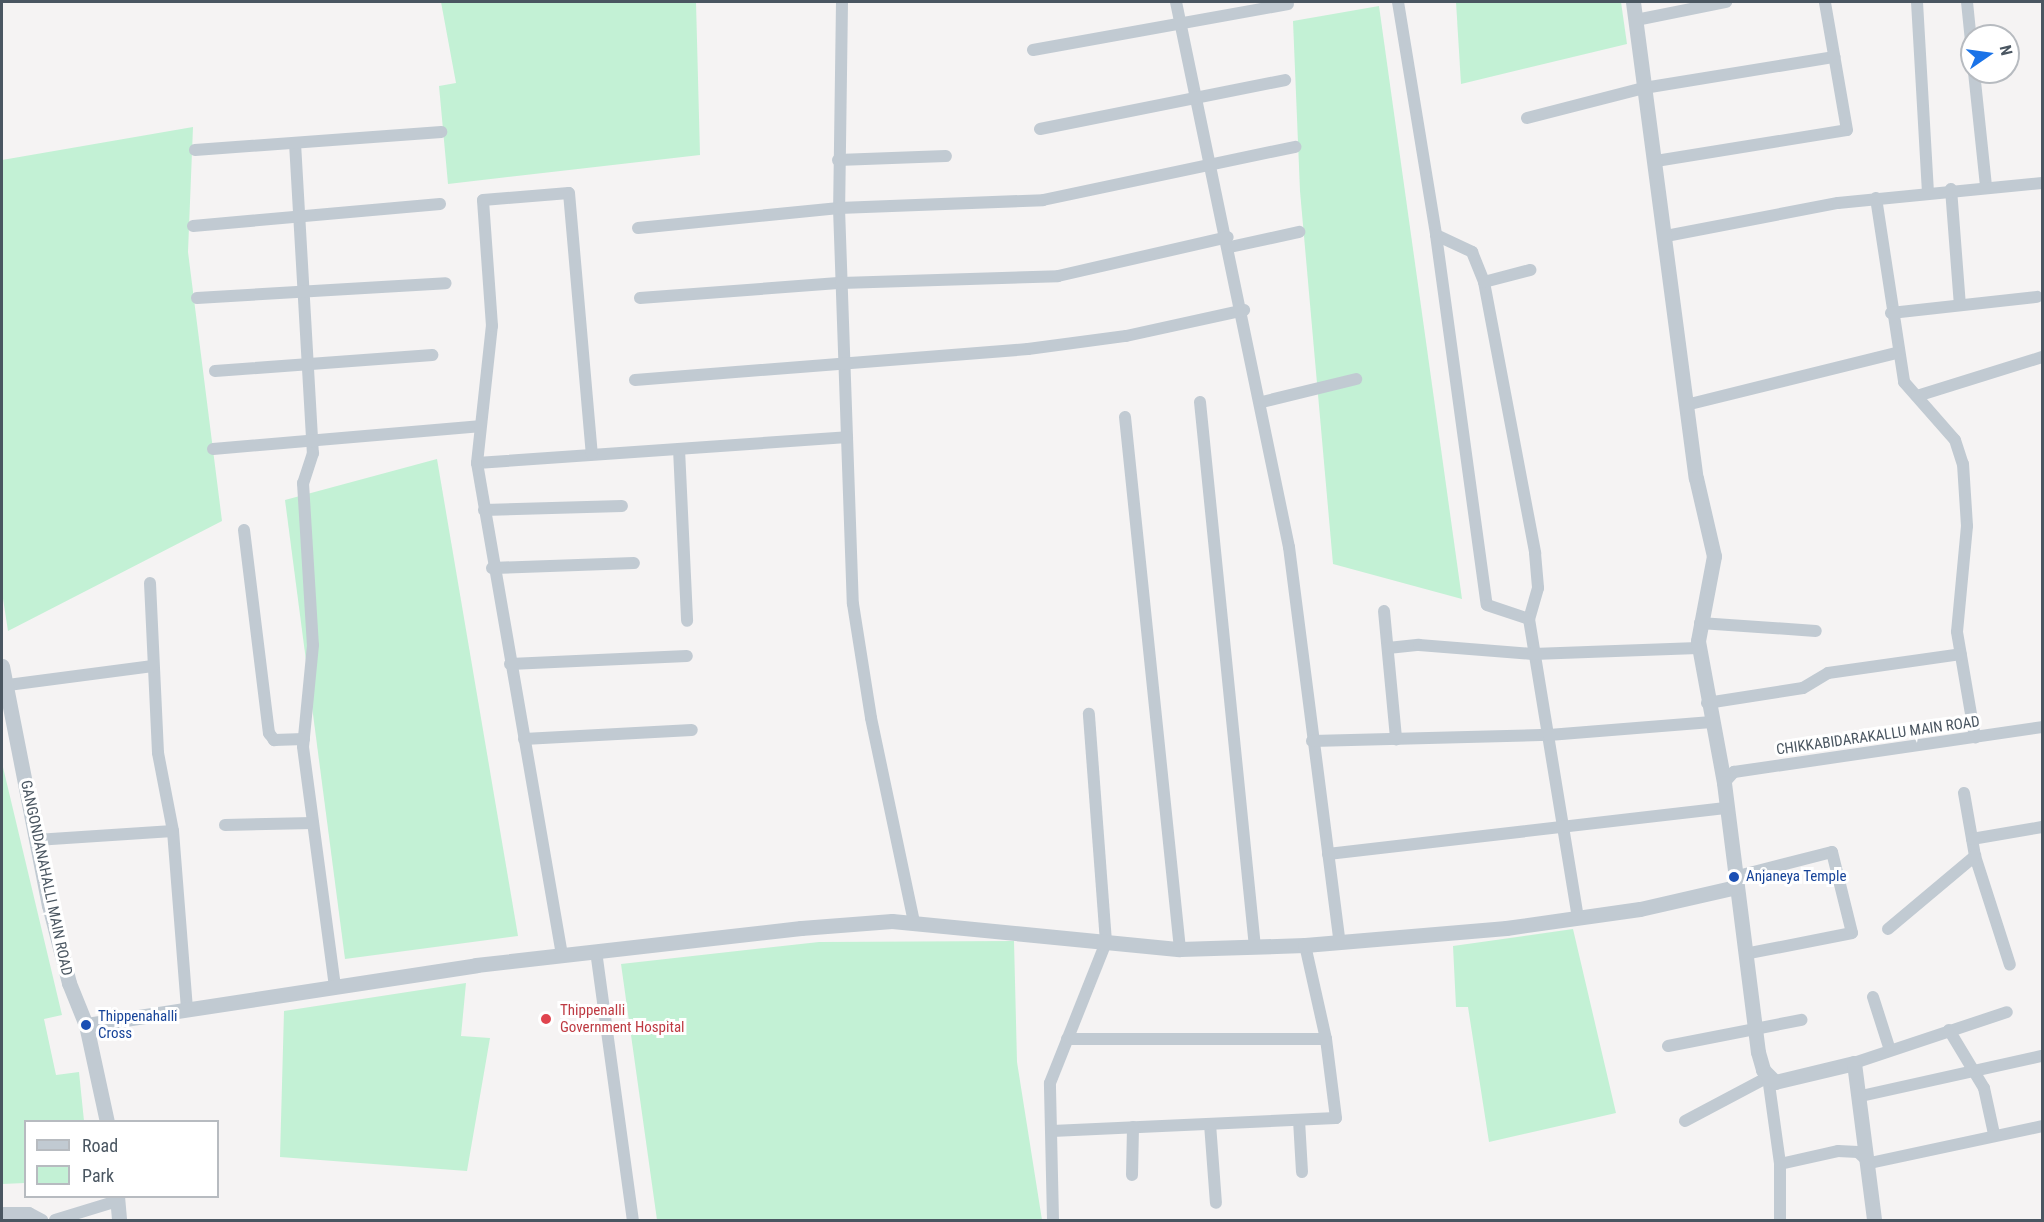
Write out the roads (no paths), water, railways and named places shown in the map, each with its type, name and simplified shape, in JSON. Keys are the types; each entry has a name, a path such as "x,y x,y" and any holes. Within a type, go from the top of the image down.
{"street":[{"path":"842,2 838,160 853,604 871,718 914,922"},
{"path":"1176,2 1244,310 1289,547 1312,741 1340,943"},
{"path":"1398,2 1436,235 1487,605 1529,619"},
{"path":"1633,2 1666,236 1686,405 1714,556 1700,623 1698,648 1724,783 1725,808 1755,1026 1768,1077 1780,1164 1780,1221"},
{"path":"1636,20 1726,2"},
{"path":"1656,160 1847,130 1825,2"},
{"path":"1917,2 1928,191"},
{"path":"1967,2 1969,24"},
{"path":"1033,51 1182,26 1288,4"},
{"path":"1527,118 1644,88 1834,57"},
{"path":"1040,129 1197,95 1285,80"},
{"path":"1975,84 1986,187"},
{"path":"195,150 441,132"},
{"path":"295,143 312,441 303,483 313,645 304,739 335,986"},
{"path":"638,228 839,208 1043,200 1295,147"},
{"path":"838,160 946,156"},
{"path":"1666,236 1876,198 1928,191 2043,183"},
{"path":"1952,189 1960,305"},
{"path":"562,955 492,568 477,464 479,426 492,326 483,200 569,194 592,453"},
{"path":"1876,198 1896,353 1904,382 1955,440 1963,464 1967,526 1957,632 1976,737"},
{"path":"193,226 298,219 440,204"},
{"path":"640,298 841,283 1058,276 1229,242 1299,232"},
{"path":"1436,235 1472,252 1484,282 1535,553 1538,588 1529,619 1533,654 1549,735 1578,918"},
{"path":"1484,282 1530,270"},
{"path":"197,298 446,283"},
{"path":"1891,313 2037,297"},
{"path":"635,380 1082,342 1244,310"},
{"path":"1686,405 1896,353"},
{"path":"215,371 432,355"},
{"path":"1917,396 2043,357"},
{"path":"1262,402 1356,379"},
{"path":"1200,402 1255,947"},
{"path":"1125,417 1180,949"},
{"path":"213,450 479,426"},
{"path":"477,464 592,453 847,437"},
{"path":"679,449 687,621"},
{"path":"484,510 622,506"},
{"path":"244,530 269,733 274,740 304,739"},
{"path":"492,568 634,562"},
{"path":"150,583 158,753 173,831 187,1010"},
{"path":"1384,611 1396,739"},
{"path":"1700,623 1816,631"},
{"path":"1388,648 1429,645 1533,654 1698,648"},
{"path":"1707,703 1803,688 1828,673 1961,654"},
{"path":"510,664 687,656"},
{"name":"GANGONDANAHALLI MAIN ROAD","path":"2,666 8,686 36,840 69,983 86,1025 107,1120"},
{"path":"8,686 153,666"},
{"path":"1053,1221 1050,1083 1106,942 1089,714"},
{"path":"1312,741 1549,735 1711,722"},
{"name":"CHIKKABIDARAKALLU MAIN ROAD","path":"1724,783 1734,772 2043,727"},
{"path":"524,738 692,730"},
{"path":"1964,793 1976,856 2010,965"},
{"path":"1328,854 1725,808"},
{"path":"225,825 313,823"},
{"path":"1972,839 2043,827"},
{"path":"36,840 173,831"},
{"path":"86,1025 335,986 562,955 801,928 914,922 1180,949 1340,943 1578,918 1735,882 1832,852 1852,933 1745,954"},
{"path":"1888,929 1976,856"},
{"path":"1052,1131 1336,1118 1326,1039 1305,945"},
{"path":"596,951 633,1221"},
{"path":"1873,997 1889,1047"},
{"path":"1768,1077 1780,1082 1854,1063 1889,1047 2007,1012"},
{"path":"1668,1046 1755,1026 1801,1020"},
{"path":"1949,1030 1969,1070 1984,1088 1994,1134"},
{"path":"1067,1039 1326,1039"},
{"path":"1861,1096 1969,1070 2043,1056"},
{"path":"1854,1063 1870,1163 1874,1221"},
{"path":"1685,1122 1768,1077"},
{"path":"1299,1120 1302,1172"},
{"path":"1210,1124 1216,1203"},
{"path":"1870,1163 1994,1134 2043,1126"},
{"path":"1132,1127 1132,1175"},
{"path":"1780,1164 1838,1151 1858,1152 1870,1163"},
{"path":"55,1221 117,1199 118,1221"},
{"path":"2,1213 29,1213 42,1221"}],"place":[{"name":"Anjaneya Temple","path":"1734,877"},
{"name":"Thippenalli Government Hospital","path":"546,1019"},
{"name":"Thippenahalli Cross","path":"86,1025"}]}
